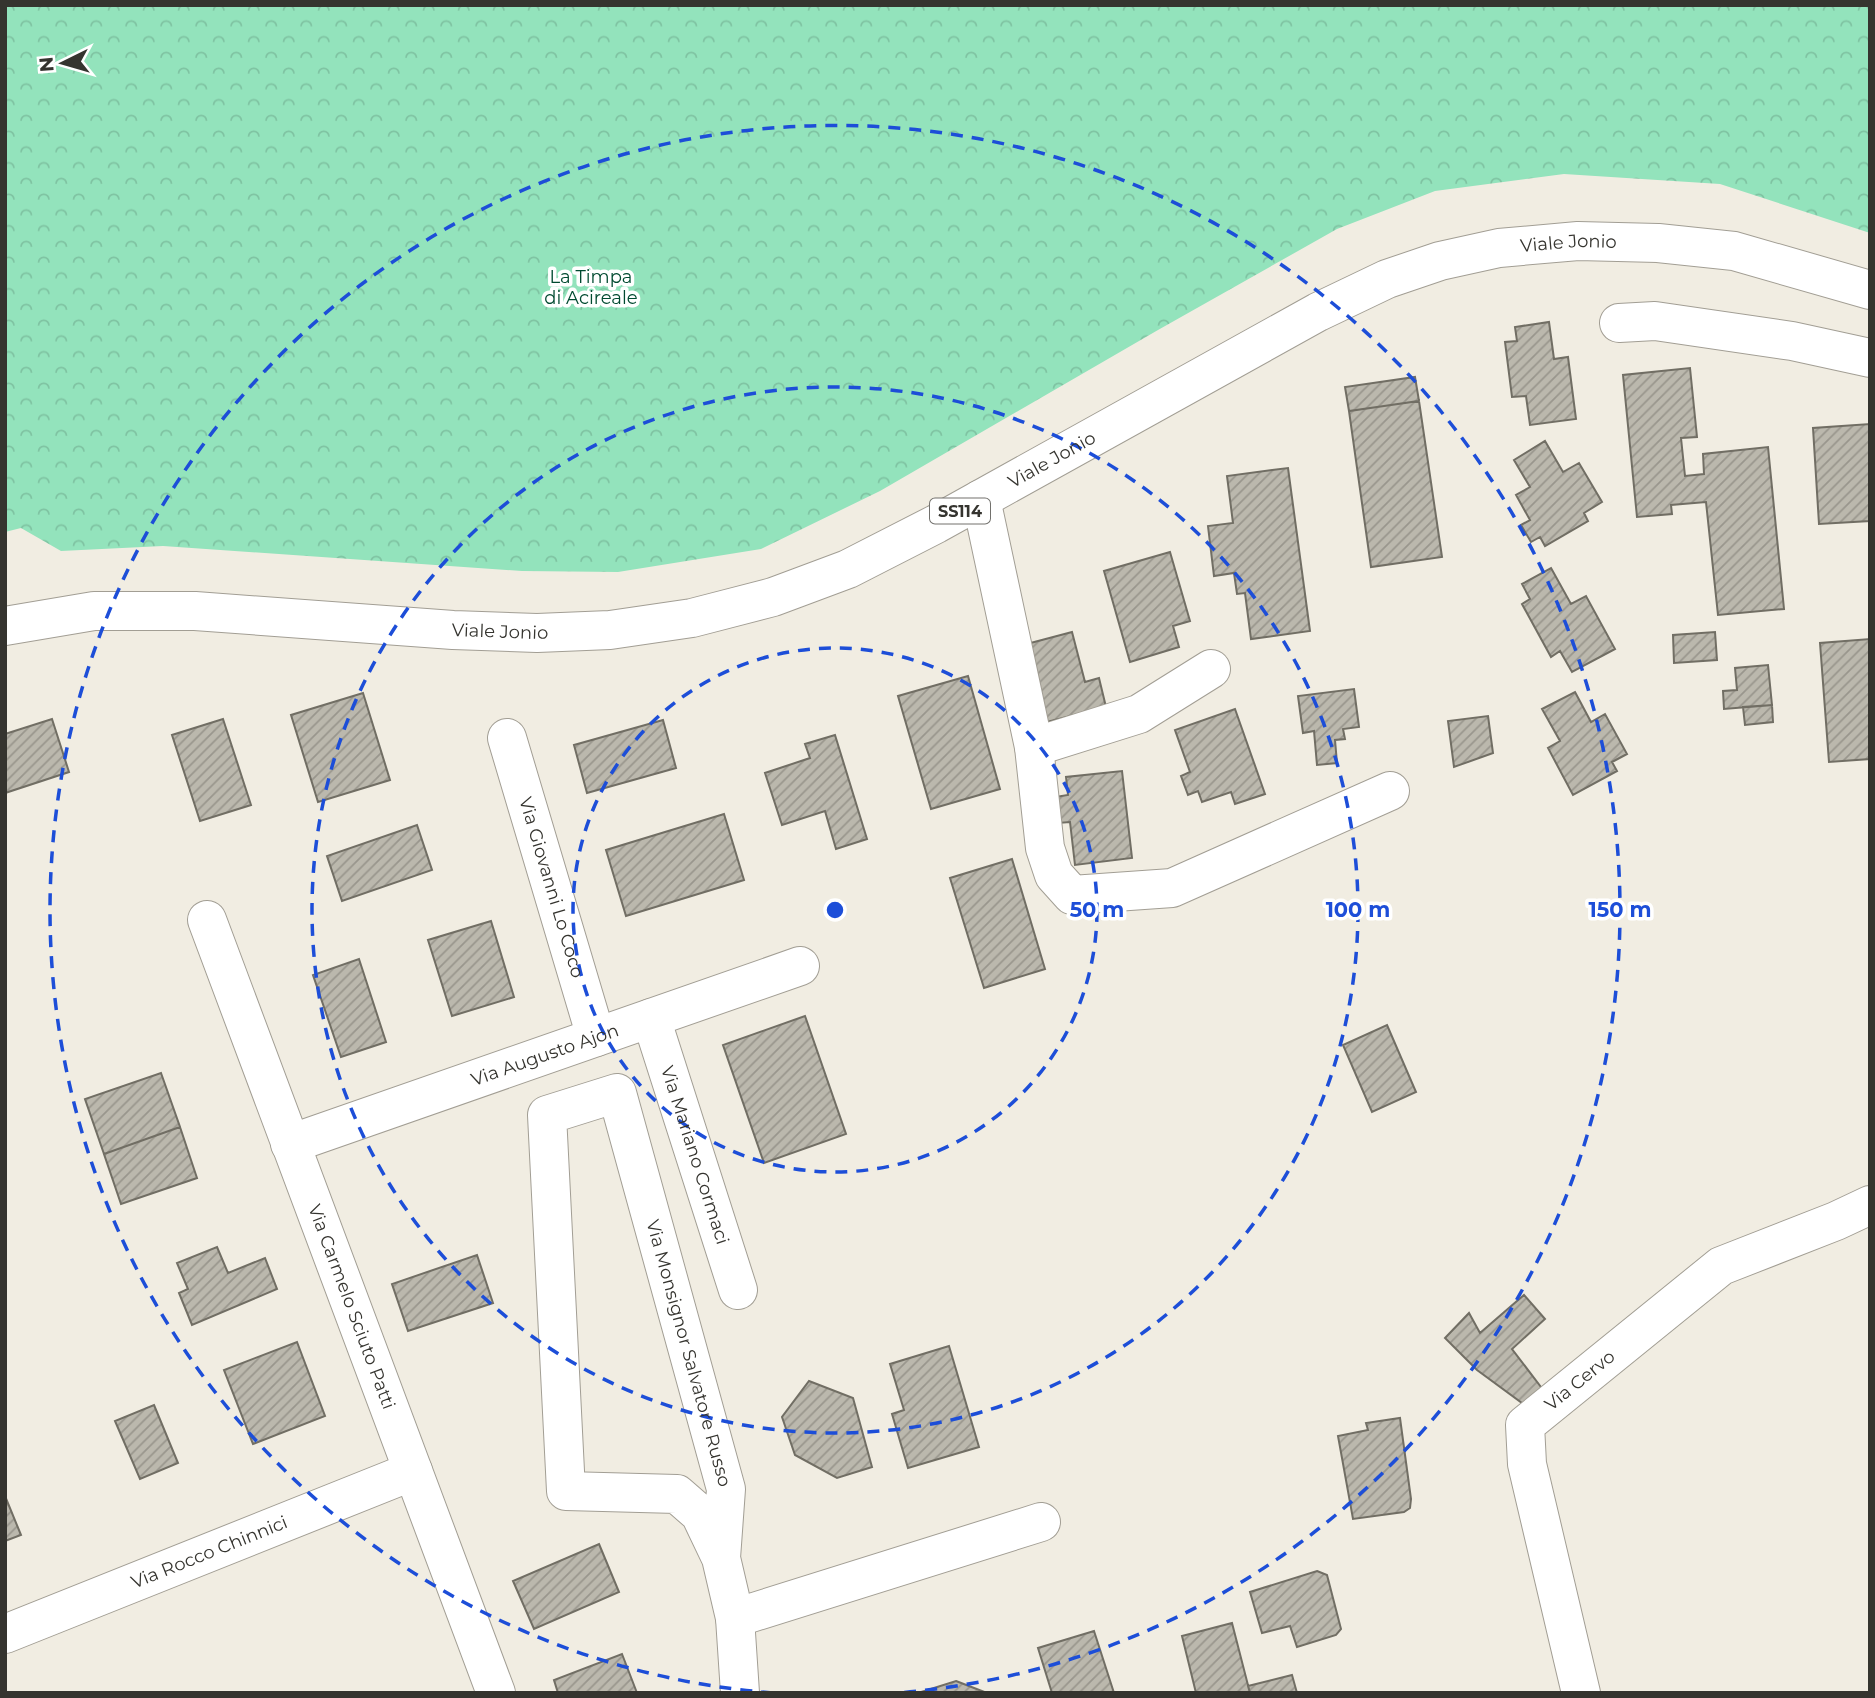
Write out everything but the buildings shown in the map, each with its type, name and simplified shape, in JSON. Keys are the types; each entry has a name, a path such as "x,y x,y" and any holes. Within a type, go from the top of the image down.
{"street":[{"name":"Viale Jonio","path":"5,626 94,611 195,611 453,630 537,632 610,630 692,618 773,597 848,569 936,524 1318,312 1387,279 1440,261 1499,248 1578,241 1658,243 1734,251 1870,290"},
{"path":"1619,323 1656,321 1792,341 1870,358"},
{"path":"981,499 1034,747 1045,848 1054,875 1072,894 1172,888 1390,791"},
{"path":"1034,747 1139,714 1211,669"},
{"name":"Via Giovanni Lo Coco","path":"507,738 596,1037"},
{"name":"Via Carmelo Sciuto Patti","path":"207,920 496,1693"},
{"name":"Via Augusto Ajon","path":"290,1144 800,966"},
{"name":"Via Mariano Cormaci","path":"651,1018 737,1290"},
{"name":"Via Monsignor Salvatore Russo","path":"721,1558 726,1489 617,1093 547,1115 566,1491 677,1494 700,1514 721,1558 735,1618"},
{"name":"Via Cervo","path":"1581,1693 1527,1464 1525,1425 1721,1266 1853,1213"},
{"name":"Via Rocco Chinnici","path":"5,1633 413,1471"},
{"path":"735,1618 1041,1522"},
{"path":"735,1618 740,1693"},
{"path":"735,1618 769,1693"}],"green space":[{"name":"La Timpa di Acireale","path":"5,5 1870,5 1870,233 1720,184 1564,174 1435,191 1337,229 880,491 761,549 618,572 522,571 163,546 61,551 21,528 5,532"}]}
